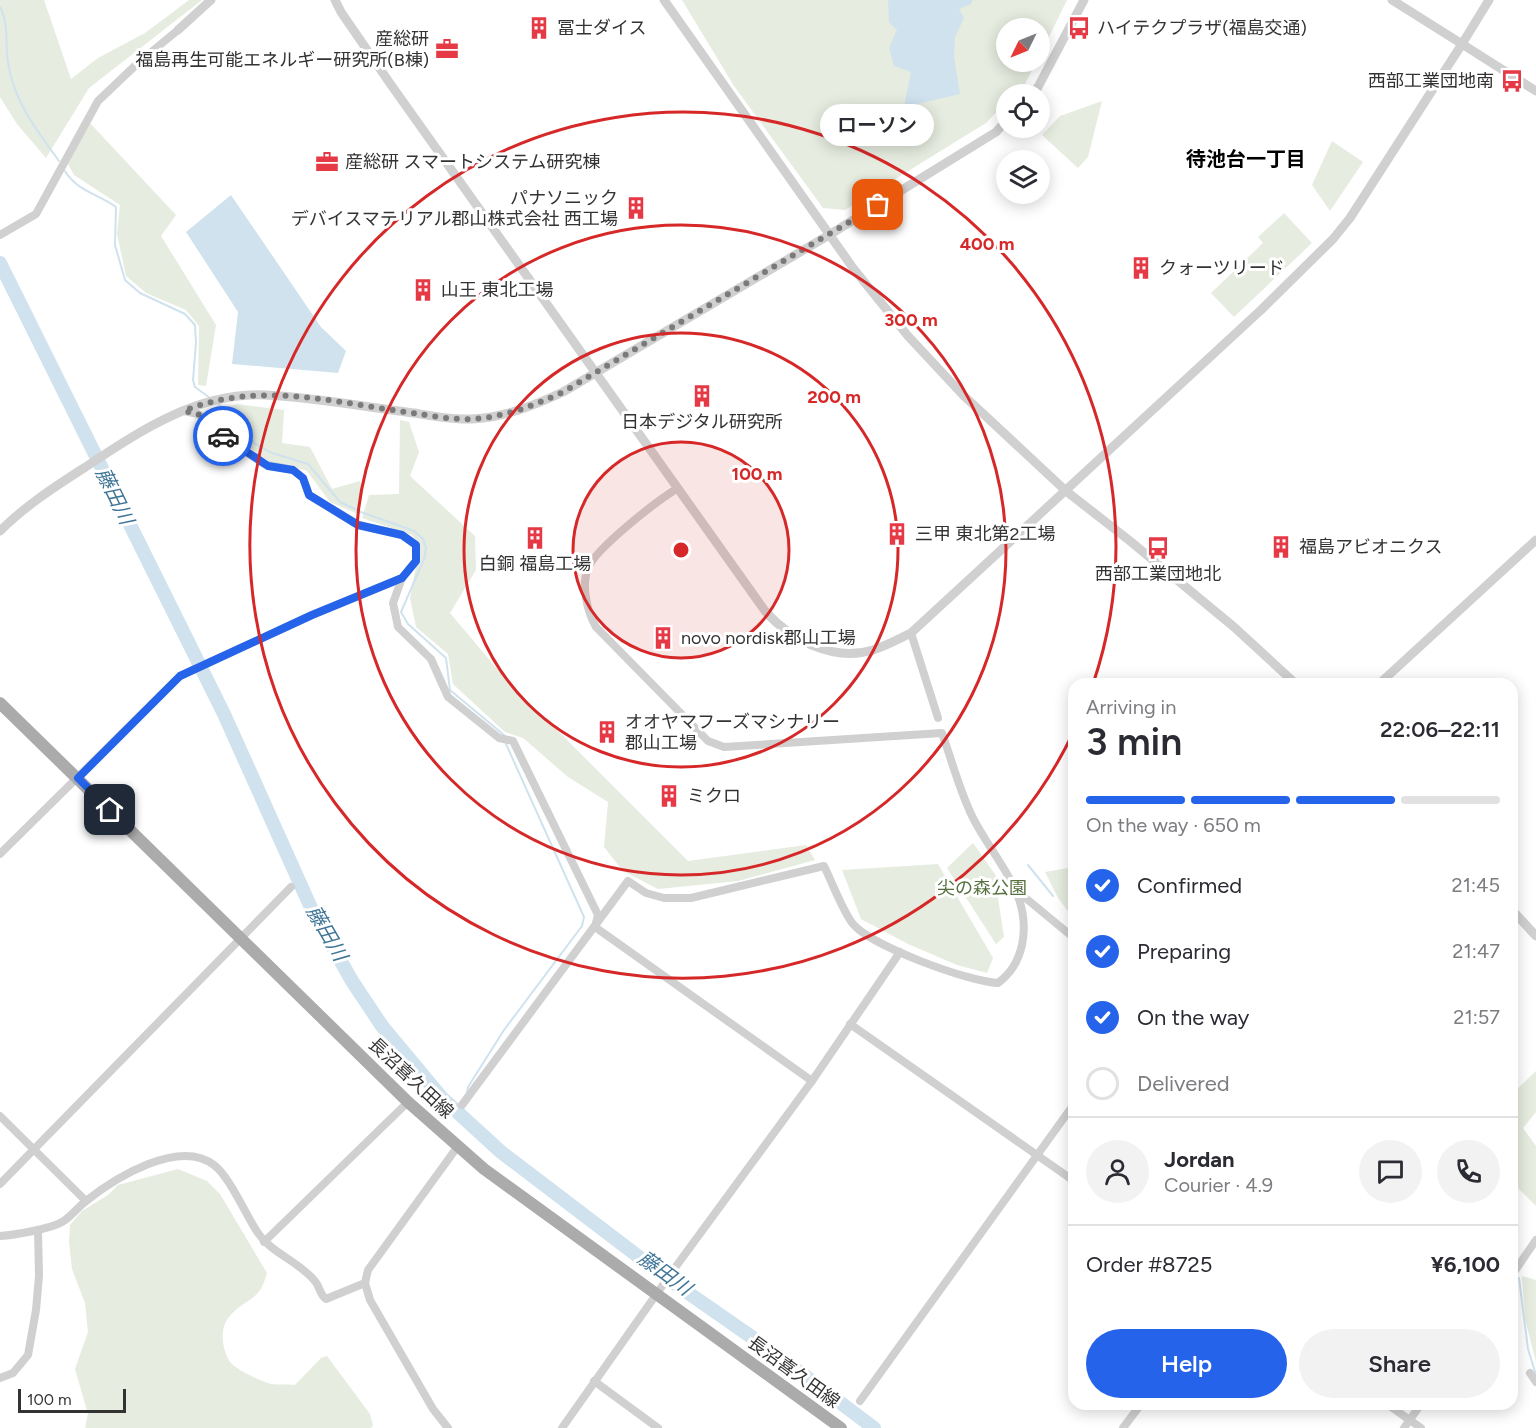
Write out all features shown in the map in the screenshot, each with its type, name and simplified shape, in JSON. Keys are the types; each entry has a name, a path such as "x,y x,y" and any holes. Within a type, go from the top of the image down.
{"main road":[{"name":"長沼喜久田線","path":"0,703 408,1102 458,1146 506,1186 658,1293 841,1428"}],"street":[{"path":"3,234 36,214 98,101 211,0"},
{"path":"335,0 389,82 765,611 779,627 815,647 852,652 872,651 911,633 1261,310 1333,239 1350,218 1489,0"},
{"path":"664,0 853,268 908,336 963,395 1066,491 1226,620 1289,678"},
{"path":"1038,84 1084,0"},
{"path":"1392,0 1536,91"},
{"path":"0,531 34,501 107,452 150,426 217,399 264,394 471,419 514,413 536,405 563,392 830,235 996,132"},
{"path":"184,411 198,414 225,438 264,464 274,468 293,470 303,478 309,495 358,525 402,535 416,545 416,561 402,578 393,603 398,627 431,658 448,697 499,738 513,741 598,915 595,927"},
{"path":"462,1105 628,881 646,893 664,898 691,898 824,866 852,923 863,933 900,952 976,980 998,982 1013,969 1020,956 1024,936 1024,914 1016,890 1002,862 973,817 960,788 942,733 724,747 708,741 596,627 586,594 586,578 594,558 657,501 678,488"},
{"path":"1386,678 1536,540"},
{"path":"0,854 180,676 312,615 402,578"},
{"path":"911,633 938,718"},
{"path":"0,1184 291,886"},
{"path":"1016,890 1068,933"},
{"path":"1518,916 1536,936"},
{"path":"595,927 812,1081"},
{"path":"562,1428 674,1269 812,1081 900,952"},
{"path":"850,1024 1068,1177"},
{"path":"264,1242 408,1102"},
{"path":"860,1401 1068,1112"},
{"path":"0,1116 86,1201"},
{"path":"448,1428 433,1409 370,1300 364,1283 368,1270 458,1146"},
{"path":"0,1236 38,1230 61,1223 86,1201 148,1163 168,1156 183,1155 204,1159 218,1168 264,1242 314,1279 321,1295 326,1299 364,1283"},
{"path":"0,1378 13,1373 28,1355 38,1287 38,1230"},
{"path":"1518,1266 1536,1240"},
{"path":"1530,1373 1536,1382"},
{"path":"594,1382 658,1428"},
{"path":"1124,1428 1137,1410"},
{"path":"1396,1410 1421,1428"},
{"path":"1404,1428 1417,1410"}],"green space":[{"path":"0,0 44,0 71,79 98,58 145,33 189,0 202,0 89,88 46,158 17,124 0,97"},
{"path":"682,0 1067,0 1050,35 1050,18 996,18 996,72 1031,72 1025,84 996,84 996,112 986,123 845,210 823,208 734,86"},
{"path":"1102,101 1088,157 1078,168 1045,138 1050,138 1050,127 1060,116"},
{"path":"89,122 176,215 161,236 216,325 206,386 198,385 199,326 186,310 146,293 126,276 117,234 120,205 74,175 68,164"},
{"path":"1332,141 1363,162 1330,211 1312,185"},
{"path":"1284,213 1312,243 1234,317 1211,293 1263,243 1258,237"},
{"path":"237,404 284,410 282,443 310,447 332,489 360,481 363,493 358,514 330,502 307,471 260,458 236,434 203,414"},
{"path":"400,420 409,422 419,452 410,476 475,536 476,570 450,613 510,687 541,714 688,861 806,845 815,860 738,881 658,889 623,871 604,847 608,802 568,777 523,738 505,732 453,684 448,654 416,627 410,598 420,545 412,535 362,518 369,495 399,494"},
{"name":"尖の森公園","path":"973,843 1006,890 998,898 1004,937 996,944 947,868"},
{"path":"938,864 993,958 987,973 957,965 908,944 861,919 842,870"},
{"path":"1068,868 1068,911 1058,898 1045,872"},
{"path":"1536,1071 1536,1112 1523,1128 1536,1146 1536,1206 1518,1188 1518,1088"},
{"path":"178,1169 207,1181 220,1194 267,1273 256,1295 235,1311 226,1322 223,1339 230,1362 243,1372 267,1383 295,1385 321,1358 327,1356 370,1414 373,1425 371,1428 85,1428 88,1414 75,1369 88,1332 85,1303 72,1269 70,1225 82,1211 108,1195 118,1185"},
{"path":"1522,1276 1536,1280 1536,1362 1525,1319"}],"water":[{"path":"888,0 973,0 971,4 959,9 964,18 955,37 954,57 960,94 904,107 911,72 894,66 889,48 897,30 889,22"},
{"path":"231,195 321,327 346,351 338,373 232,364 238,312 186,232"}],"waterway":[{"path":"0,7 5,20 8,62 15,89 27,115 59,161"},
{"path":"65,171 82,188 116,207 115,245 125,280 140,293 185,314 195,325 193,380 195,387 210,398"},
{"name":"藤田川","path":"0,263 224,714 312,910 352,981 382,1026 442,1098 501,1152 664,1276 776,1354 874,1428"},
{"path":"217,403 241,422 254,443 272,453 308,464 340,502 414,531 423,539 426,548 424,559 401,612 408,624 446,658 450,690 504,735"},
{"path":"467,1093 468,1087 504,1030 582,926 584,917 506,744"},
{"path":"1028,865 1053,896"},
{"path":"1519,1278 1528,1349 1536,1375"}],"way so far":[{"path":"223,436 198,414 184,411 223,398 264,394 438,417 471,419 514,413 563,392 878,205"}],"place":[{"name":"冨士ダイス","path":"539,28"},
{"name":"ハイテクプラザ(福島交通)","path":"1079,28"},
{"name":"産総研 福島再生可能エネルギー研究所(B棟)","path":"447,49"},
{"name":"西部工業団地南","path":"1512,81"},
{"name":"産総研 スマートシステム研究棟","path":"327,162"},
{"name":"ローソン","path":"878,205"},
{"name":"パナソニック デバイスマテリアル郡山株式会社 西工場","path":"636,208"},
{"name":"クォーツリード","path":"1141,268"},
{"name":"山王 東北工場","path":"423,290"},
{"name":"日本デジタル研究所","path":"702,396"},
{"name":"三甲 東北第2工場","path":"897,534"},
{"name":"白銅 福島工場","path":"535,538"},
{"name":"福島アビオニクス","path":"1281,547"},
{"name":"西部工業団地北","path":"1158,548"},
{"name":"novo nordisk郡山工場","path":"663,638"},
{"name":"オオヤマフーズマシナリー 郡山工場","path":"607,732"},
{"name":"ミクロ","path":"669,796"}],"district":[{"name":"待池台一丁目","path":"1246,159"}],"route":[{"path":"110,810 78,778 180,676 312,615 402,578 416,561 416,545 402,535 358,525 309,495 303,478 293,470 268,466 223,436"}]}
